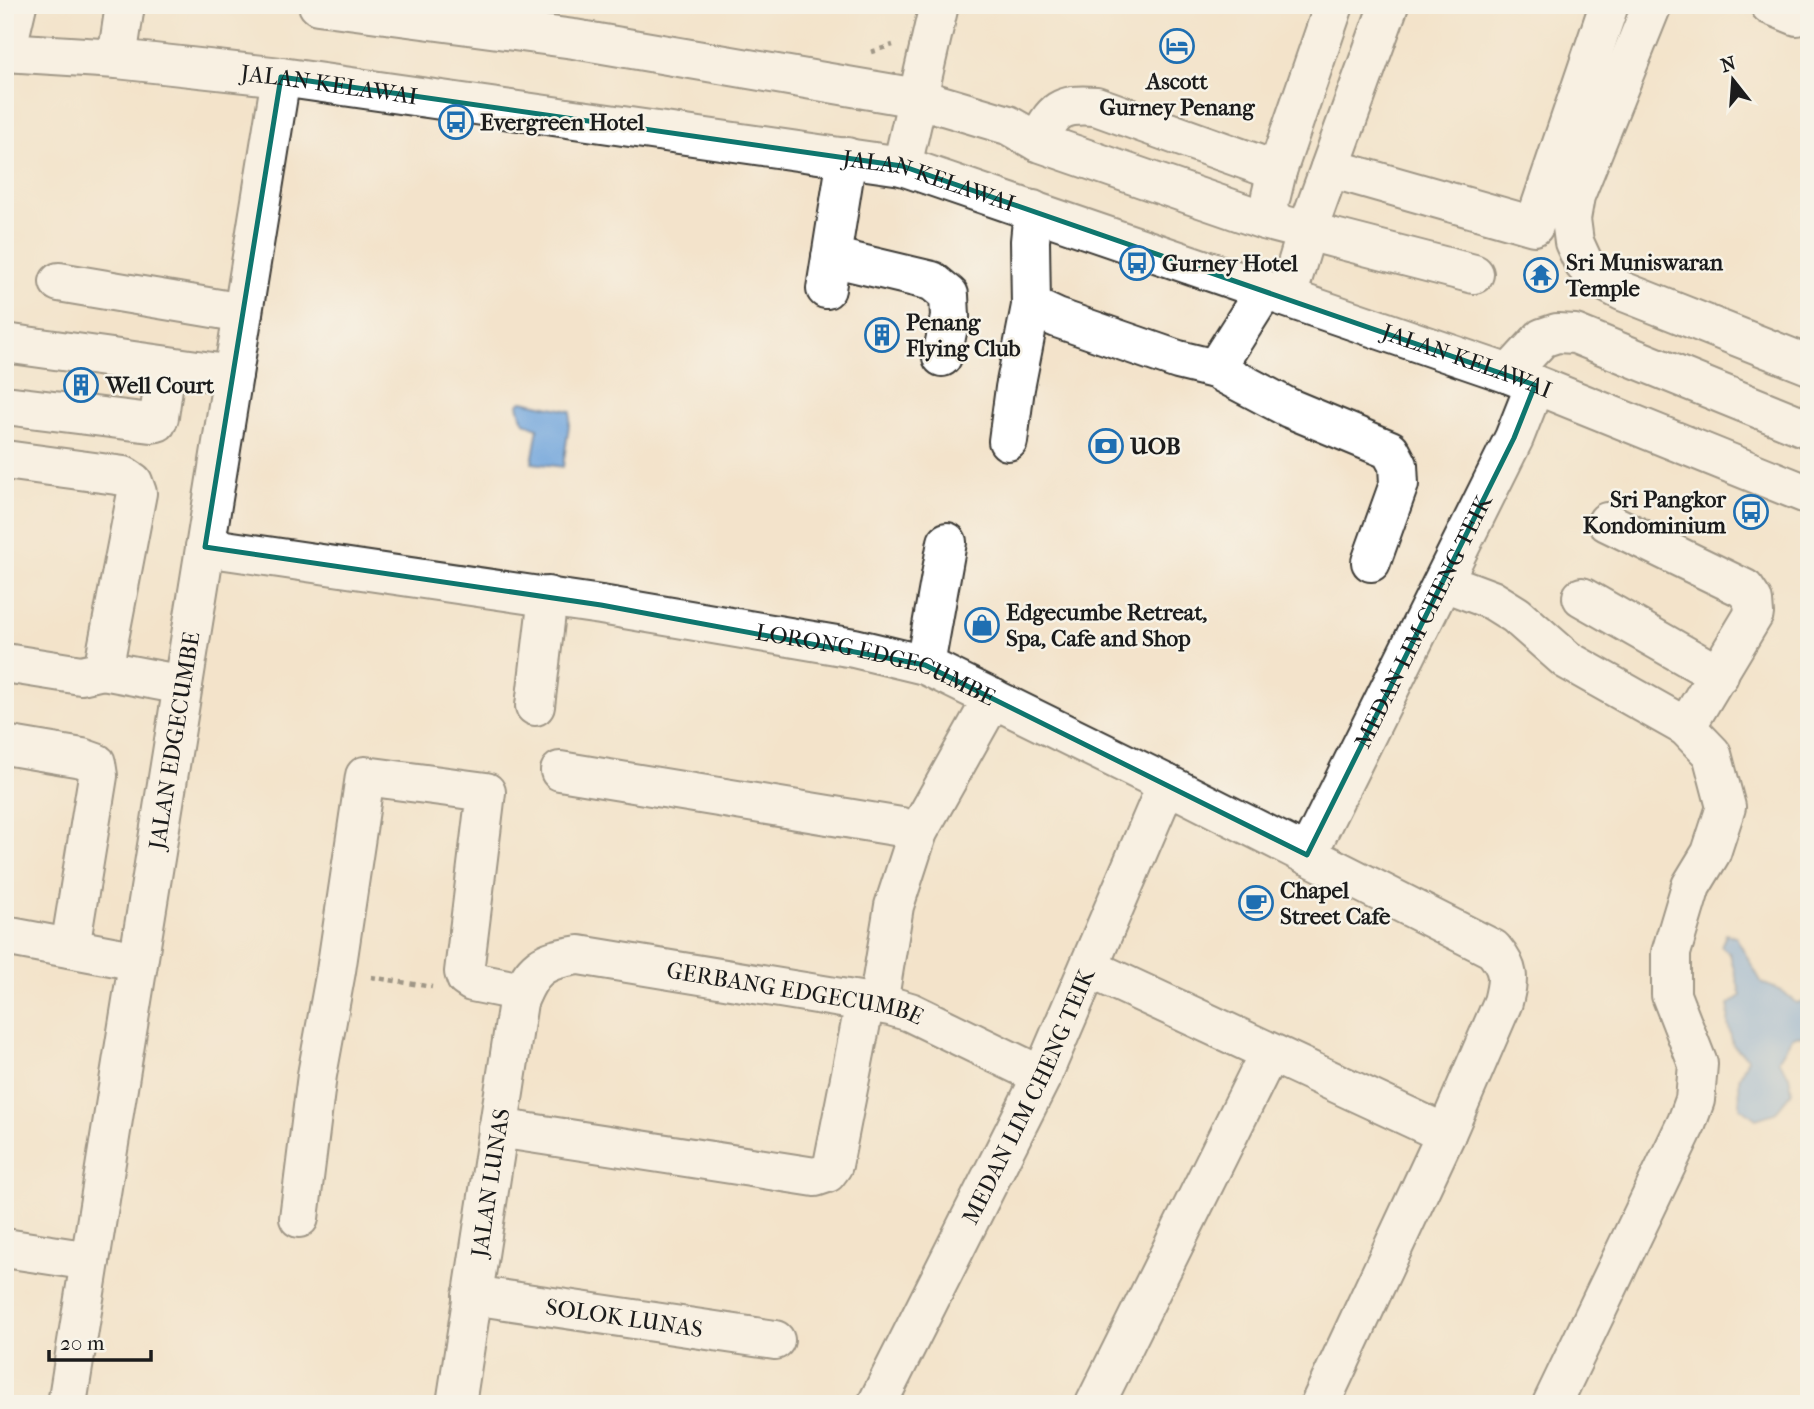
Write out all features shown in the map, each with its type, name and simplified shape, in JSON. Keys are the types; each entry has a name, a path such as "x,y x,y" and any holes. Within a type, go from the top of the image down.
{"street":[{"path":"5,52 17,5"},
{"path":"117,59 125,5"},
{"path":"318,5 574,39 917,98 1009,125 1038,142 1264,220 1474,274"},
{"path":"902,166 939,5"},
{"path":"1264,220 1277,171 1334,5"},
{"path":"1215,369 1276,293 1307,231 1389,5"},
{"path":"1330,168 1534,226 1609,5"},
{"path":"1652,5 1575,196 1571,219 1574,242 1584,264 1611,286 1809,365"},
{"path":"1770,5 1797,16 1802,5"},
{"name":"JALAN KELAWAI","path":"5,52 117,59 281,77 902,166 1522,379 1809,495"},
{"name":"JALAN EDGECUMBE","path":"67,1404 281,77"},
{"path":"1038,142 1049,118 1058,111 1075,104 1096,106 1277,171"},
{"path":"847,158 829,273 932,281 949,295 950,317 942,357"},
{"path":"1008,441 1031,306 1030,241 1033,210"},
{"path":"59,282 243,313"},
{"path":"1031,306 1056,318 1178,360 1215,369 1289,408 1390,450 1398,465 1399,484 1371,562"},
{"path":"1522,379 1542,338 1557,333 1574,334 1809,429"},
{"path":"5,344 233,375"},
{"path":"5,405 157,422 166,366"},
{"name":"MEDAN LIM CHENG TEIK","path":"1307,855 1514,438 1522,379"},
{"path":"5,460 124,476 134,482 137,493 103,670"},
{"path":"1607,522 1745,589 1752,601 1754,614 1686,727"},
{"path":"925,665 947,542"},
{"name":"LORONG EDGECUMBE","path":"205,547 548,596 854,648 925,665 1493,949 1504,962 1508,982 1503,1002 1446,1134"},
{"path":"1444,582 1492,600 1516,615 1567,660 1686,727 1712,754 1726,807 1711,853 1691,886 1671,953 1671,995 1698,1064 1695,1100 1687,1122 1552,1404"},
{"path":"535,706 548,596"},
{"path":"1582,597 1719,675"},
{"path":"5,663 81,675 103,670 183,685"},
{"path":"498,1128 815,1177 827,1173 833,1165 894,906 918,832 993,698"},
{"path":"5,745 82,758 96,763 98,776 70,948"},
{"path":"560,771 918,832"},
{"path":"299,1217 317,1075 336,971 365,776 485,792 464,972 466,978 472,982 530,980"},
{"name":"MEDAN LIM CHENG TEIK","path":"877,1404 1041,1076 1167,784"},
{"path":"5,936 138,961"},
{"name":"GERBANG EDGECUMBE","path":"530,980 557,958 579,955 871,1003 910,1012 1041,1076"},
{"path":"1089,968 1446,1134 1320,1404"},
{"name":"JALAN LUNAS","path":"456,1404 518,1002 530,980"},
{"path":"1096,1404 1269,1053"},
{"path":"5,1248 90,1261"},
{"name":"SOLOK LUNAS","path":"472,1295 775,1340"}],"path":[{"path":"866,54 893,45 900,38"},
{"path":"336,971 415,985"}],"highlighted area":[{"path":"281,77 902,166 1535,385 1514,438 1307,855 925,665 601,605 205,547"}],"water":[{"path":"522,401 571,411 563,467 532,463 538,428 529,425 522,418 518,404"},
{"path":"1726,934 1736,937 1762,983 1784,992 1796,1003 1809,1000 1809,1035 1793,1036 1778,1060 1789,1075 1792,1092 1775,1113 1756,1119 1740,1107 1739,1079 1748,1058 1733,1045 1728,1024 1729,1005 1741,996 1730,954 1721,946"}],"place":[{"name":"Ascott Gurney Penang","path":"1177,46"},
{"name":"Evergreen Hotel","path":"456,122"},
{"name":"Gurney Hotel","path":"1137,263"},
{"name":"Sri Muniswaran Temple","path":"1541,275"},
{"name":"Penang Flying Club","path":"882,335"},
{"name":"Well Court","path":"81,385"},
{"name":"UOB","path":"1106,446"},
{"name":"Sri Pangkor Kondominium","path":"1751,512"},
{"name":"Edgecumbe Retreat, Spa, Cafe and Shop","path":"982,625"},
{"name":"Chapel Street Cafe","path":"1256,903"}]}
